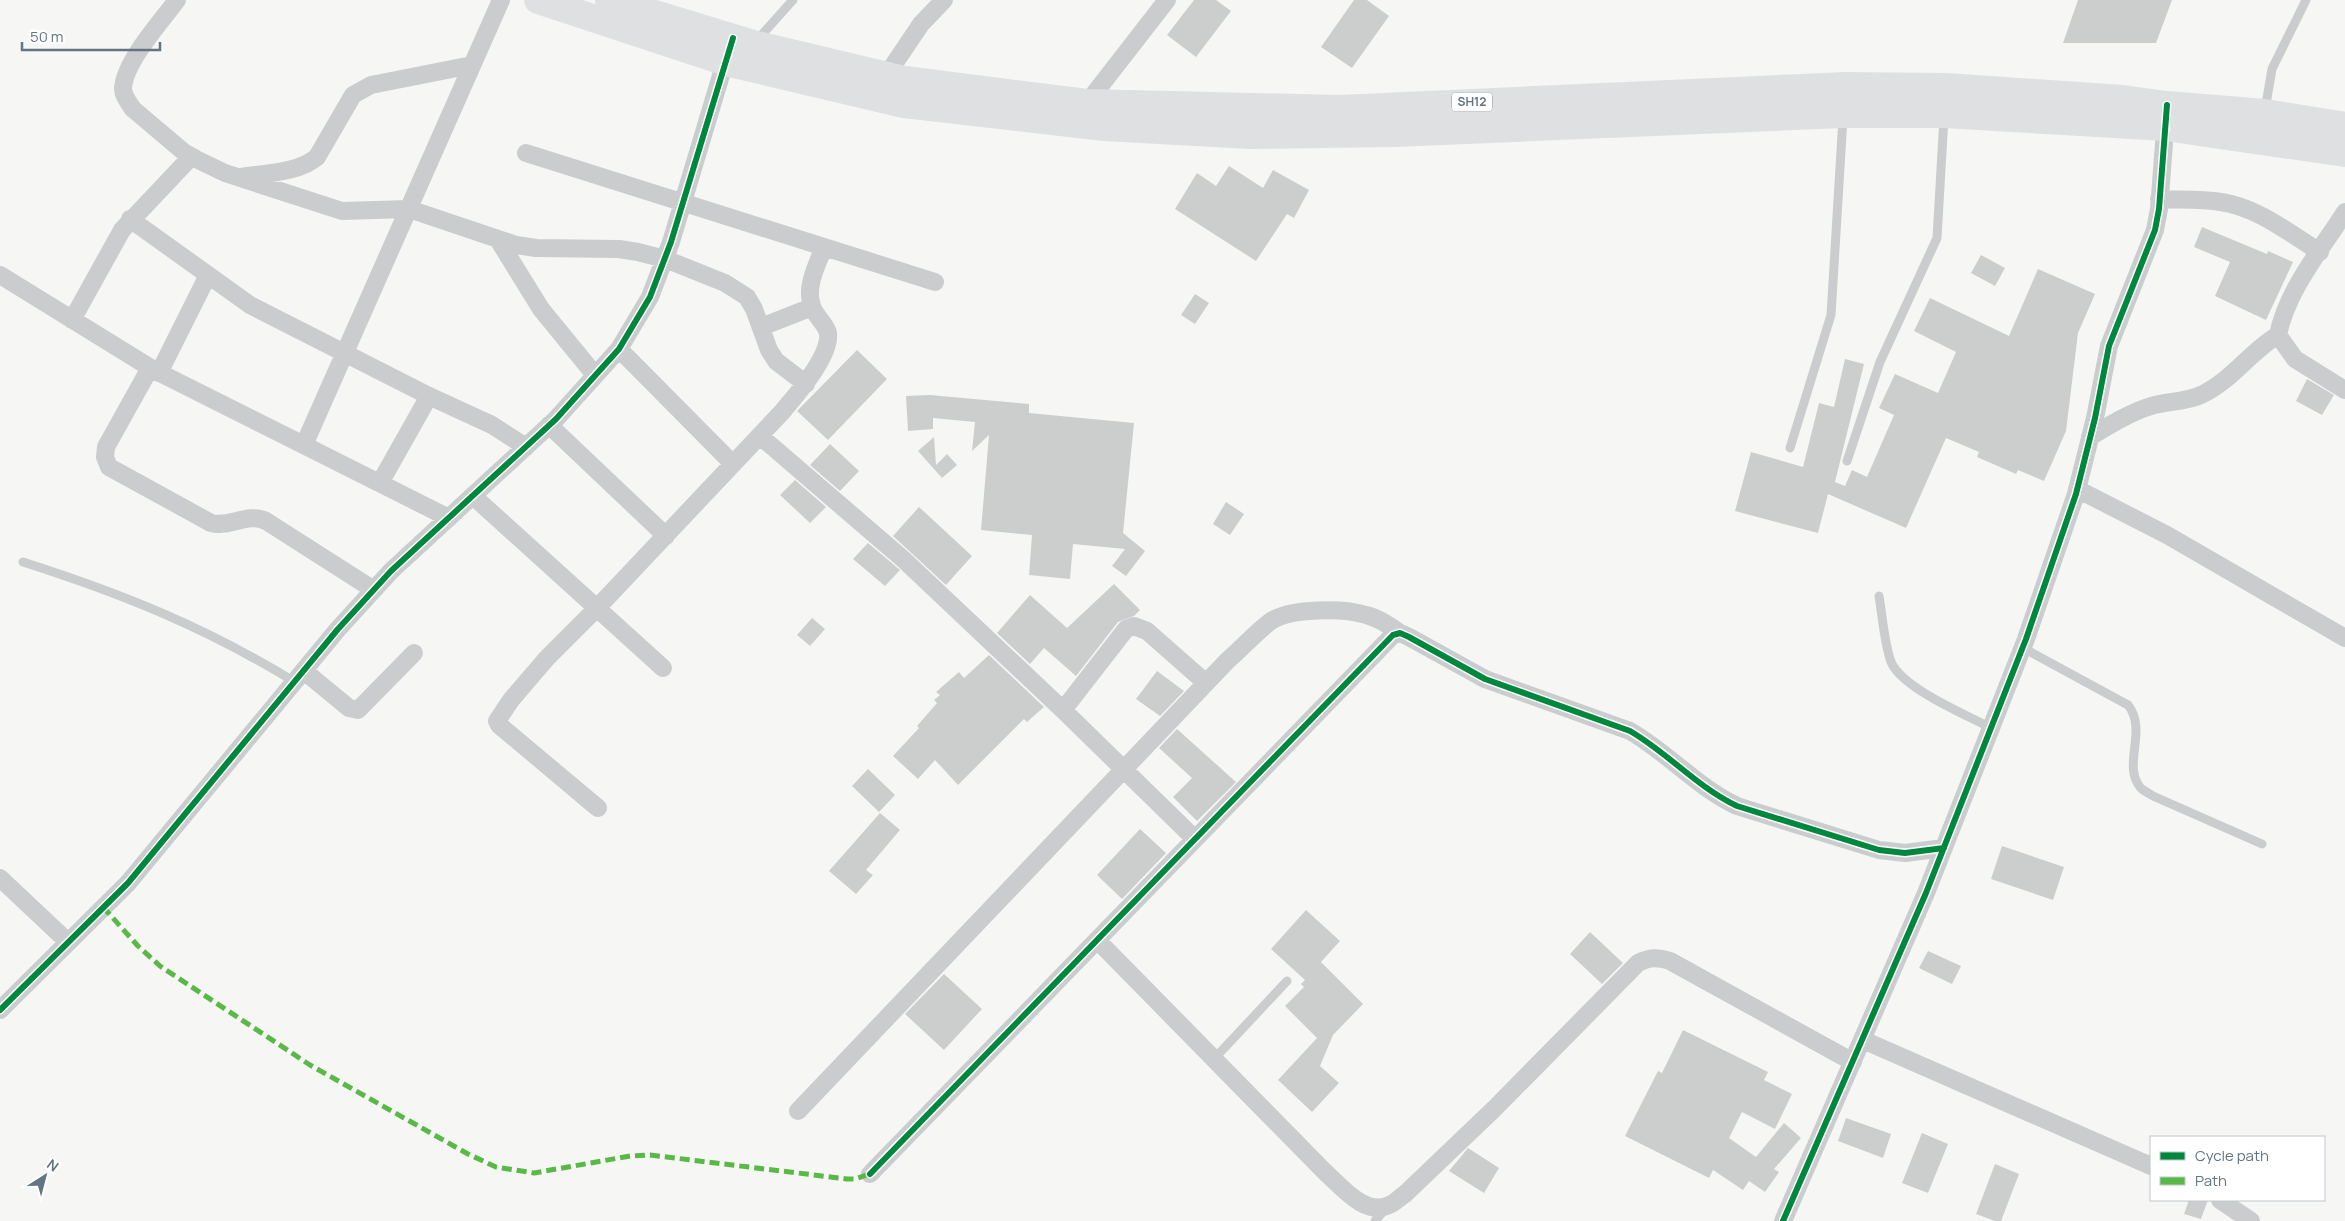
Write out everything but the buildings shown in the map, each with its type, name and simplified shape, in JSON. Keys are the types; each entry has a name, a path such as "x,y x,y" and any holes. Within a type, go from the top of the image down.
{"main road":[{"path":"538,0 737,48 904,104 1104,127 1250,135 1395,133 1843,114 2166,116 2345,153"},
{"name":"SH12","path":"609,0 737,48 905,80 1087,103 1339,109 1845,86 1946,87 2123,99 2166,116 2265,113 2345,126"},
{"path":"1709,91 1710,119"}],"street":[{"path":"177,0 131,65 123,89 133,109 191,156 238,178 342,211 409,209 499,241 536,248 619,249 665,259 738,290 747,297 769,350 776,360 806,384"},
{"path":"304,445 501,0"},
{"path":"886,76 921,24 944,0"},
{"path":"1087,103 1167,0"},
{"path":"0,1010 128,883 374,590 549,425 619,349 650,297 665,259 737,48"},
{"path":"238,178 296,167 312,162 317,157 353,96 361,89 371,85 472,65"},
{"path":"1783,1221 1863,1040 1944,848 2023,648 2077,489 2090,437 2108,346 2155,230 2166,116"},
{"path":"526,153 935,282"},
{"path":"72,320 115,241 130,219 191,156"},
{"path":"2159,199 2221,202 2238,206 2260,215 2320,252"},
{"path":"2345,212 2295,289 2280,323 2278,335 2295,359 2345,390"},
{"path":"130,219 250,305 429,396 492,425 526,447"},
{"path":"499,241 541,308 595,375"},
{"path":"598,808 499,725 497,721 511,700 547,658 666,536 806,384 827,344 828,332 812,307 810,292 824,247"},
{"path":"0,275 155,370 449,518"},
{"path":"208,275 155,370 106,447 105,457 109,467 211,522 220,525 252,516 266,521 374,590"},
{"path":"761,327 812,307"},
{"path":"2090,437 2123,418 2151,407 2202,395 2213,389 2265,342 2278,335"},
{"path":"619,349 733,464"},
{"path":"380,484 429,396"},
{"path":"549,425 666,536"},
{"path":"760,436 903,560 1063,710 1195,840"},
{"path":"2077,489 2167,535 2345,638"},
{"path":"472,496 662,668"},
{"path":"798,1111 1206,683 1271,621 1285,614 1355,612 1369,615 1485,680 1630,731 1646,740 1715,796 1737,806 1879,850 1905,853 1944,848"},
{"path":"1063,710 1126,629 1134,626 1147,631 1206,683"},
{"path":"870,1174 1098,941 1388,638 1400,634"},
{"path":"300,677 349,708 358,710 414,653"},
{"path":"0,878 68,942"},
{"path":"1098,941 1325,1172 1357,1200 1378,1208 1389,1205 1405,1194 1487,1115 1638,963 1647,959 1658,957 1670,961 1853,1062"},
{"path":"1863,1040 2150,1166"},
{"path":"2221,1201 2251,1221"}],"lane":[{"path":"737,48 793,0"},
{"path":"2265,113 2272,69 2306,0"},
{"path":"1790,448 1831,315 1843,114"},
{"path":"1846,461 1880,362 1937,238 1944,114"},
{"path":"23,562 84,581 150,606 300,677"},
{"path":"1879,596 1892,663 1902,678 1916,688 1991,728"},
{"path":"2023,648 2128,705 2135,714 2138,728 2135,772 2140,787 2153,796 2262,844"},
{"path":"1214,1059 1287,981"},
{"path":"1375,1221 1389,1205"}],"marked path":[{"path":"103,907 138,946 160,966 310,1065 468,1154 496,1167 534,1173 630,1156 650,1155 847,1179 855,1179 870,1174"}],"cycle path":[{"path":"0,1010 128,883 338,629 391,571 556,419 619,349 650,297 671,242 733,38"},
{"path":"1783,1221 1926,893 2026,639 2076,494 2095,418 2109,346 2155,230 2159,209 2167,105"},
{"path":"870,1174 1393,635 1400,633 1409,637 1485,679 1630,731 1657,749 1696,780 1737,806 1879,850 1905,853 1944,848"}]}
